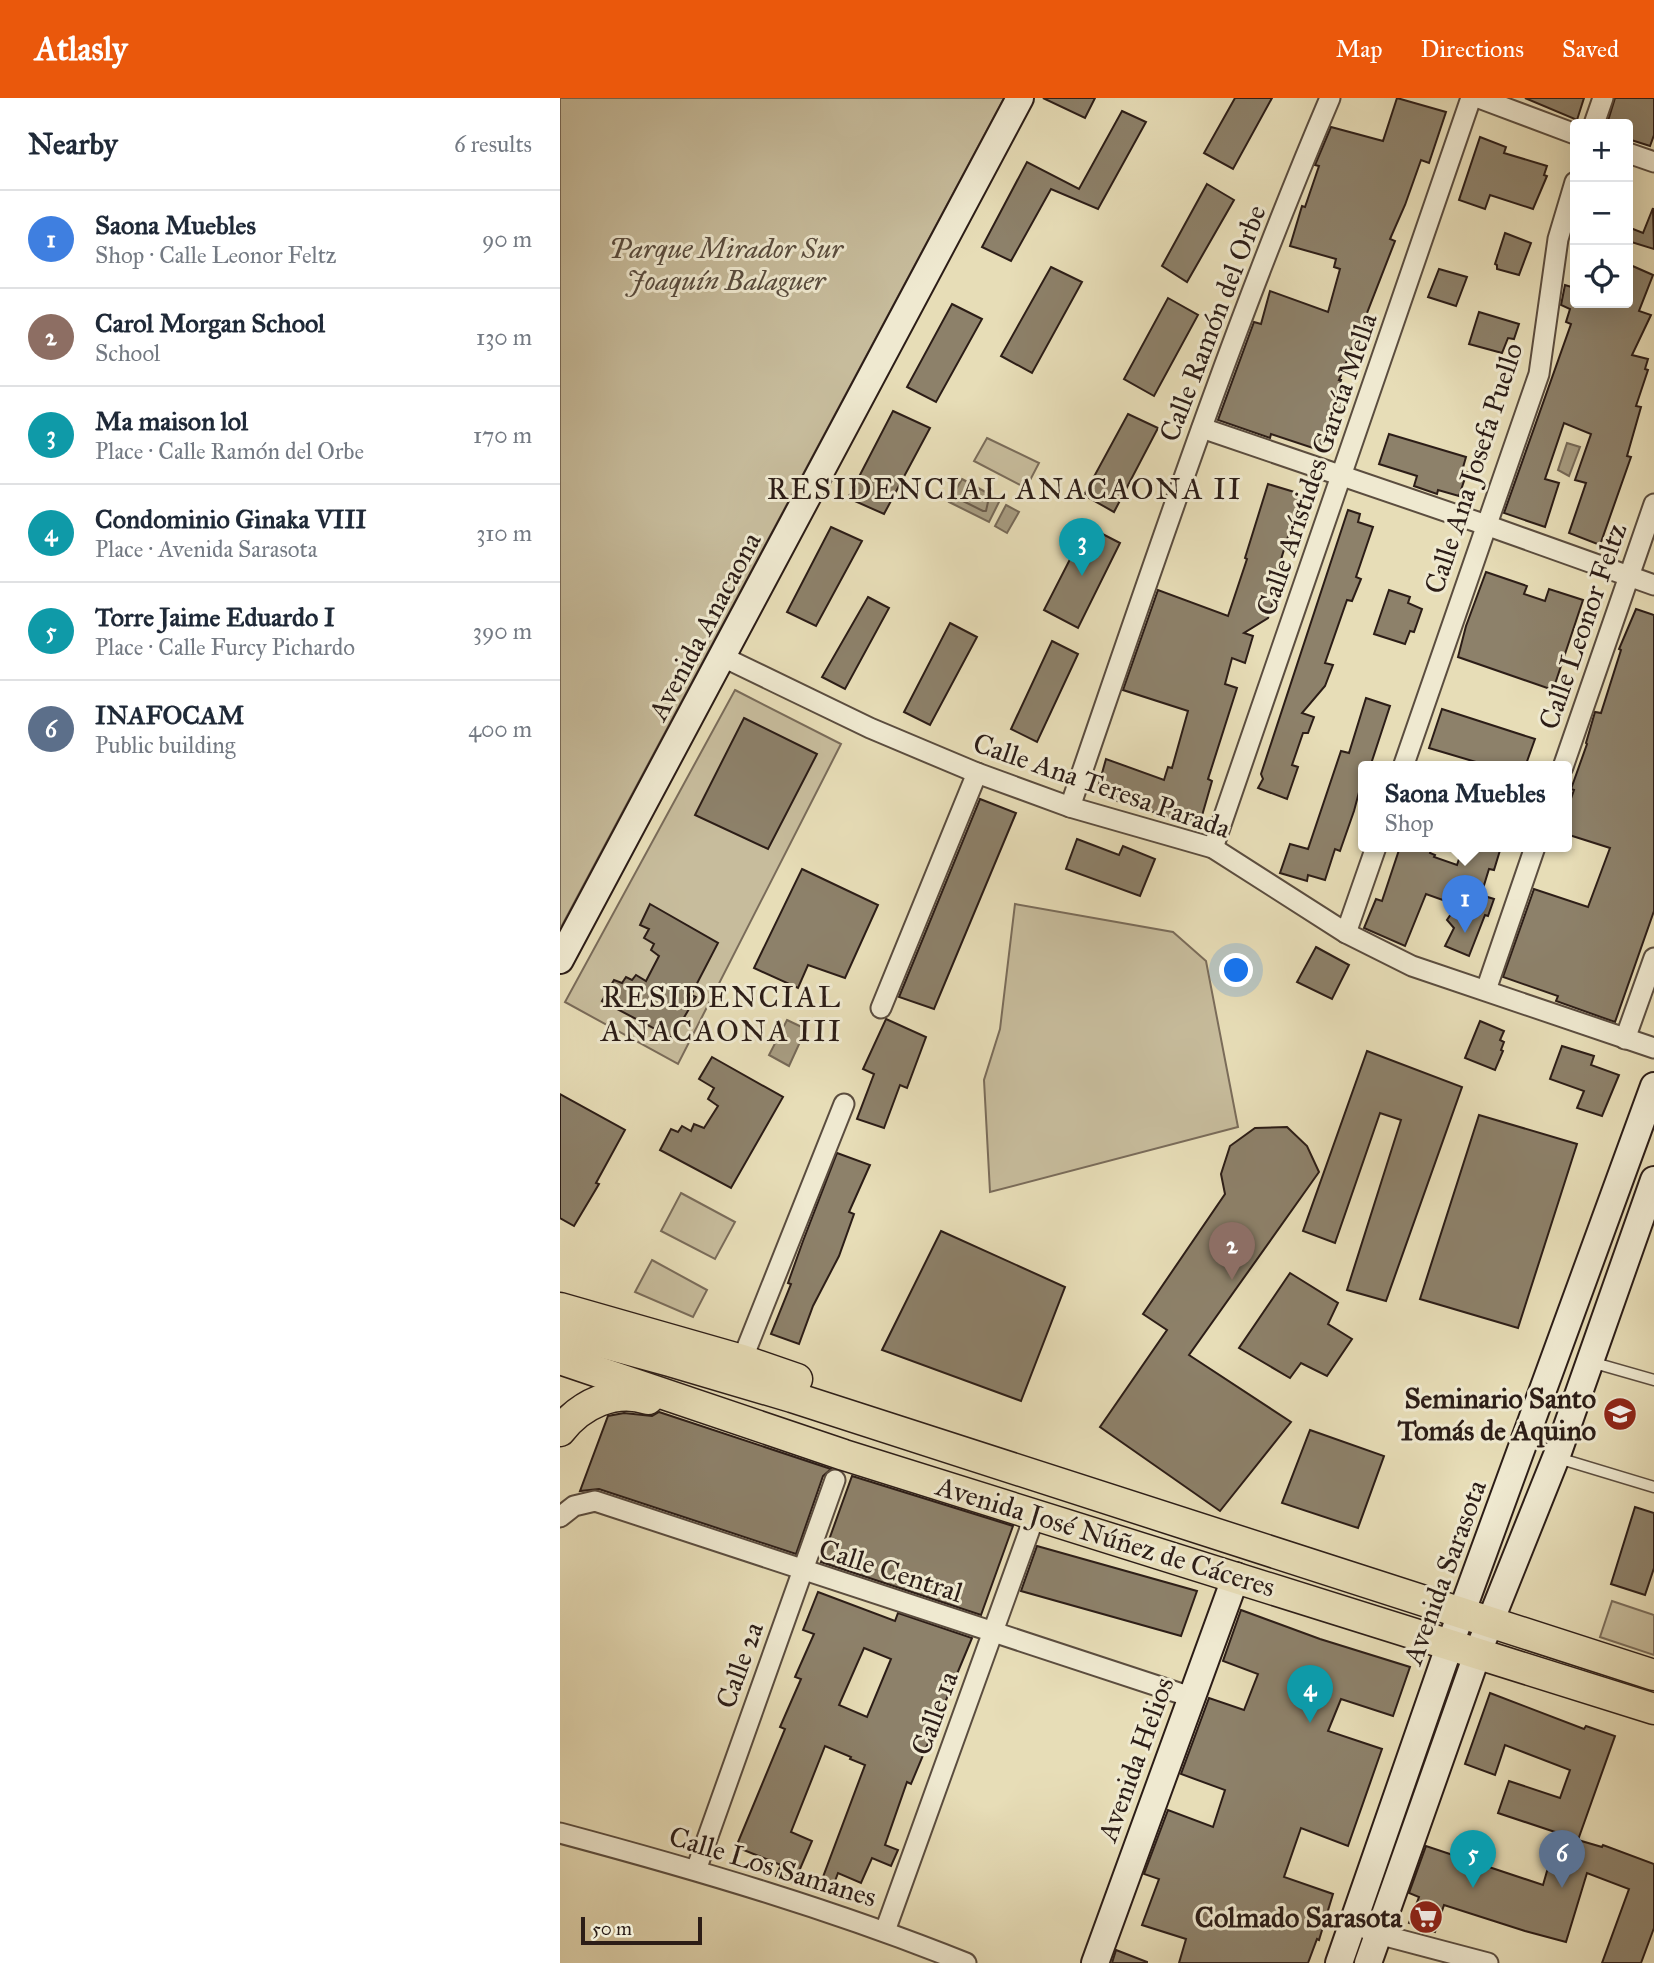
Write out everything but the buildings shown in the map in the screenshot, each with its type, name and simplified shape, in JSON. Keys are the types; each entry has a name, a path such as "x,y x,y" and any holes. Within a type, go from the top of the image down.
{"main road":[{"name":"Avenida Anacaona","path":"560,960 1020,98"},
{"name":"Avenida Sarasota","path":"1368,1963 1478,1652 1476,1617 1654,1086"},
{"name":"Avenida Sarasota","path":"1339,1963 1450,1644 1476,1617 1557,1455 1654,1180"},
{"path":"560,1308 742,1360 878,1408 948,1437 1004,1465 996,1503"},
{"name":"Avenida José Núñez de Cáceres","path":"560,1331 792,1397 1654,1675"},
{"name":"Avenida José Núñez de Cáceres","path":"560,1359 996,1503 1654,1709"},
{"path":"560,1431 568,1420 585,1408 603,1398 619,1394 637,1395 692,1414 750,1422"},
{"path":"1148,1549 1160,1516"},
{"path":"1187,1562 1198,1527"},
{"name":"Avenida Helios","path":"1095,1963 1236,1576"}],"street":[{"name":"Calle Ramón del Orbe","path":"1070,807 1202,428 1330,98"},
{"name":"Calle Arístides García Mella","path":"1213,848 1471,98"},
{"path":"1479,98 1570,132"},
{"path":"1596,119 1604,98"},
{"path":"1633,155 1654,162"},
{"name":"Calle Ana Josefa Puello","path":"1405,761 1539,374 1558,239 1575,182"},
{"path":"1202,428 1654,585"},
{"name":"Calle Leonor Feltz","path":"1565,761 1654,504"},
{"name":"Calle Ana Teresa Parada","path":"723,657 870,728 977,773 1070,807 1213,848 1346,933 1412,966 1654,1048"},
{"path":"881,1008 977,773"},
{"path":"1346,933 1374,852"},
{"path":"1486,990 1533,852"},
{"path":"1625,1039 1654,958"},
{"path":"742,1360 844,1104"},
{"name":"Calle 2a","path":"696,1870 835,1480"},
{"name":"Calle Central","path":"567,1511 595,1501 1191,1696"},
{"name":"Calle 1a","path":"886,1931 1035,1515"},
{"name":"Calle Los Samanes","path":"560,1833 696,1870 886,1931 966,1963"},
{"path":"1353,1923 1378,1934 1488,1963"}],"lane":[{"path":"1591,1362 1654,1380"},
{"path":"1557,1455 1568,1461 1654,1487"}],"green space":[{"name":"Parque Mirador Sur Joaquín Balaguer","path":"560,98 1004,98 560,929"},
{"path":"987,438 1039,463 1026,488 974,461"},
{"path":"735,690 841,744 678,1064 565,1002"},
{"path":"1015,904 1173,932 1206,961 1238,1127 990,1192 984,1080 1000,1029"},
{"path":"681,1193 735,1222 715,1259 661,1231"},
{"path":"652,1260 707,1290 693,1317 635,1292"},
{"path":"1612,1601 1654,1615 1654,1655 1600,1637"}],"water":[{"path":"1567,443 1580,447 1569,476 1558,470"},
{"path":"962,479 1000,500 989,522 949,502"},
{"path":"1006,505 1019,512 1007,533 995,526"},
{"path":"787,1020 806,1029 789,1066 769,1055"}],"place":[{"name":"Ma maison lol","path":"1082,576"},
{"name":"Saona Muebles","path":"1465,933"},
{"name":"Carol Morgan School","path":"1232,1280"},
{"name":"Seminario Santo Tomás de Aquino","path":"1620,1414"},
{"name":"Condominio Ginaka VIII","path":"1310,1723"},
{"name":"Torre Jaime Eduardo I","path":"1473,1888"},
{"name":"INAFOCAM","path":"1562,1888"},
{"name":"Colmado Sarasota","path":"1426,1917"}],"district":[{"name":"RESIDENCIAL ANACAONA II","path":"1005,489"},
{"name":"RESIDENCIAL ANACAONA III","path":"722,1014"}]}
